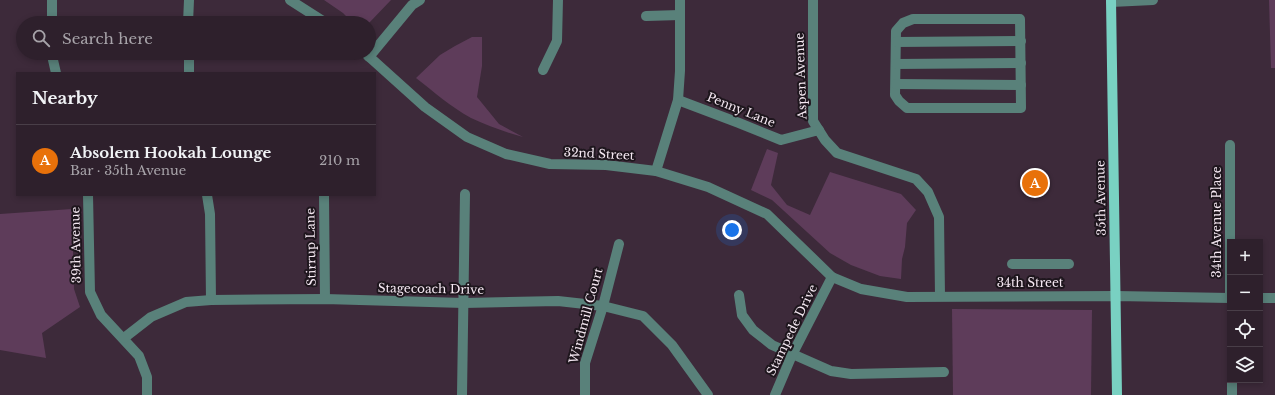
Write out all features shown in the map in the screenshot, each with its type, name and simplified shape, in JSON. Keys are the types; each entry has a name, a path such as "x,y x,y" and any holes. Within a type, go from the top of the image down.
{"main road":[{"name":"35th Avenue","path":"1111,1 1117,395"}],"street":[{"path":"52,0 52,16"},
{"path":"188,16 189,0"},
{"path":"290,0 315,16"},
{"path":"376,45 412,5 420,0"},
{"path":"543,70 557,42 558,0"},
{"path":"656,171 678,100 680,71 680,0"},
{"name":"Aspen Avenue","path":"813,0 813,121 836,154 916,179 928,192 939,217 940,296"},
{"path":"1111,1 1153,0"},
{"path":"646,16 680,15"},
{"path":"913,19 1020,19 1021,108 907,108 896,95 896,42 896,31 903,23 913,19"},
{"path":"896,42 1021,41"},
{"path":"54,60 56,72"},
{"path":"189,60 190,72"},
{"name":"32nd Street","path":"373,60 425,107 467,137 506,154 550,164 606,165 656,171 708,187 767,214 832,277"},
{"path":"896,64 1021,63"},
{"path":"896,84 1021,85"},
{"name":"Penny Lane","path":"678,100 781,140 819,130"},
{"name":"34th Avenue Place","path":"1230,145 1230,275"},
{"path":"462,395 465,194"},
{"name":"39th Avenue","path":"88,196 90,292 101,315 124,338 139,356 147,377 147,395"},
{"path":"207,196 210,214 211,300"},
{"name":"Stirrup Lane","path":"324,196 325,299"},
{"name":"Windmill Court","path":"584,395 585,363 603,306 618,244"},
{"path":"1012,264 1069,264"},
{"name":"34th Street","path":"832,277 861,289 908,297 1116,296 1227,298"},
{"name":"Stampede Drive","path":"775,395 792,355 832,277"},
{"path":"739,295 742,315 753,330 772,345 831,371 851,374 944,372"},
{"path":"1263,298 1275,298"},
{"name":"Stagecoach Drive","path":"124,338 151,317 186,302 211,300 325,299 464,303 558,301 603,306 643,316 672,345 708,395"},
{"path":"1232,383 1232,395"}],"shaded area":[{"path":"324,0 391,0 376,16 346,16"},
{"path":"1269,0 1275,0 1275,68 1271,68"},
{"path":"472,37 482,37 482,66 477,97 499,124 523,137 497,129 471,118 416,78 440,55"},
{"path":"767,149 778,153 771,185 787,205 810,215 830,172 901,194 916,210 907,223 901,279 880,276 851,265 830,253 772,200 751,190"},
{"path":"72,209 74,289 80,307 42,333 46,358 0,350 0,214"},
{"path":"952,309 1092,310 1091,395 953,395"}],"place":[{"name":"Absolem Hookah Lounge","path":"1035,183"}]}
